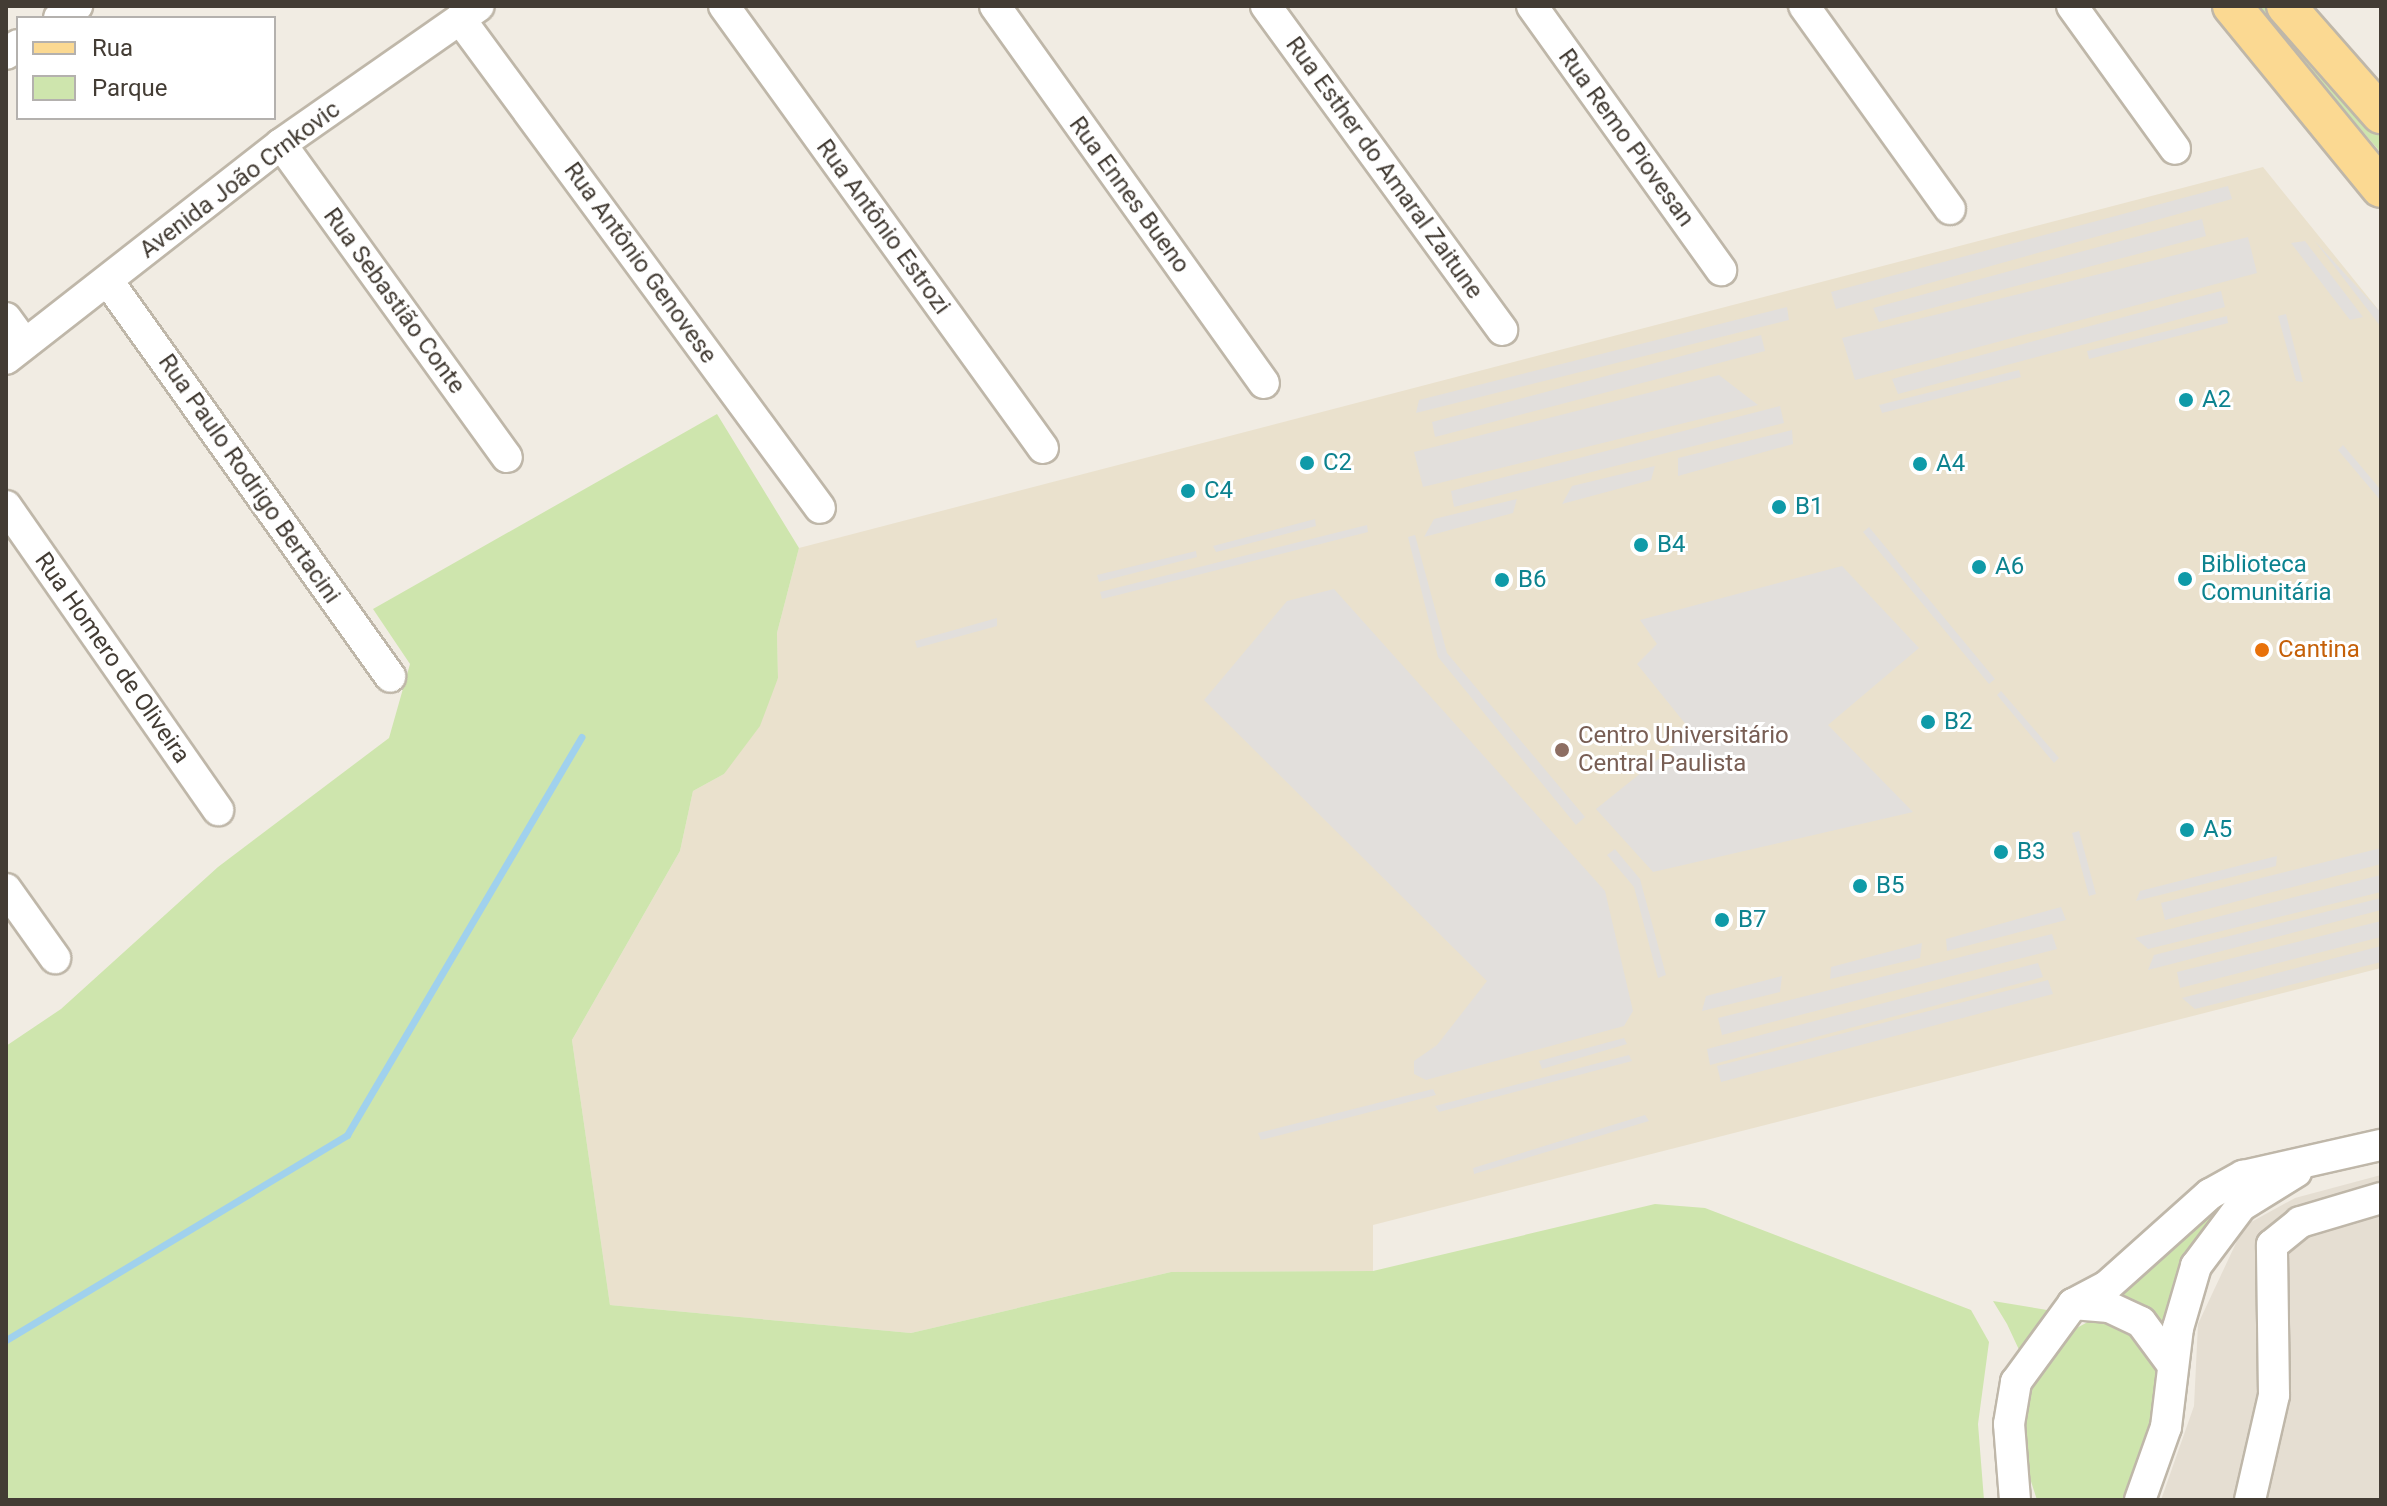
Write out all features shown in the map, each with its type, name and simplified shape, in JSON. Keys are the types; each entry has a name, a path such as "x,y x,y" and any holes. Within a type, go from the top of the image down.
{"main road":[{"path":"2232,6 2381,188"},
{"path":"2286,6 2381,114"}],"street":[{"name":"Rua Antônio Estrozi","path":"724,6 1043,448"},
{"name":"Rua Ennes Bueno","path":"995,6 1264,383"},
{"name":"Rua Esther do Amaral Zaitune","path":"1266,6 1502,330"},
{"name":"Rua Remo Piovesan","path":"1532,6 1721,270"},
{"path":"1804,6 1950,209"},
{"path":"2072,6 2175,149"},
{"name":"Avenida João Crnkovic","path":"15,351 281,144 470,13"},
{"name":"Rua Antônio Genovese","path":"470,13 820,508"},
{"name":"Rua Sebastião Conte","path":"281,144 507,457"},
{"name":"Rua Paulo Rodrigo Bertacini","path":"108,281 390,677"},
{"path":"6,318 15,351"},
{"name":"Rua Homero de Oliveira","path":"6,506 218,810"},
{"path":"6,889 55,958"},
{"path":"2017,1495 2016,1382 2073,1304 2107,1286 2210,1194 2243,1176 2309,1164 2381,1145"},
{"path":"2140,1500 2166,1427 2172,1364 2183,1305 2208,1245 2241,1206 2309,1164"},
{"path":"2250,1500 2274,1395 2272,1245 2300,1222 2381,1198"},
{"path":"2073,1304 2109,1307 2141,1322 2172,1364"}],"shaded area":[{"name":"Centro Universitário Central Paulista","path":"2263,167 2381,313 2381,968 1373,1225 1373,1271 1171,1272 911,1333 610,1305 572,1040 680,851 693,791 724,774 778,678 777,633 799,548"},
{"path":"2228,186 2232,199 1836,309 1831,292"},
{"path":"2202,219 2206,236 1879,322 1873,308"},
{"path":"2248,237 2257,273 1855,380 1842,338"},
{"path":"2314,240 2381,313 2381,327"},
{"path":"2305,241 2363,317 2350,320 2291,243"},
{"path":"2221,291 2225,307 1898,394 1892,379"},
{"path":"1787,307 1789,320 1416,413 1419,400"},
{"path":"2286,314 2303,382 2296,381 2278,316"},
{"path":"2227,316 2228,323 2089,359 2087,351"},
{"path":"1761,335 1765,351 1435,437 1432,422"},
{"path":"2019,370 2021,377 1882,413 1879,405"},
{"path":"1719,375 1758,405 1423,487 1414,452"},
{"path":"1780,406 1784,423 1454,507 1451,491"},
{"path":"1792,430 1793,444 1678,476 1678,458"},
{"path":"2343,445 2381,490 2381,501 2338,450"},
{"path":"1655,466 1651,480 1562,504 1572,486"},
{"path":"1517,499 1513,513 1424,537 1434,519"},
{"path":"1315,519 1316,526 1216,552 1213,546"},
{"path":"1367,525 1368,532 1102,599 1100,592"},
{"path":"1869,527 1995,679 1989,684 1863,532"},
{"path":"1415,535 1447,653 1585,817 1576,825 1438,657 1408,537"},
{"path":"1196,551 1197,557 1099,582 1097,575"},
{"path":"1842,566 1919,648 1828,725 1913,812 1653,872 1596,809 1692,732 1637,664 1657,644 1640,620"},
{"path":"1334,589 1605,891 1633,1011 1624,1026 1426,1080 1414,1074 1414,1061 1437,1045 1487,981 1204,700 1287,601"},
{"path":"997,618 997,626 917,648 915,641"},
{"path":"2001,691 2059,758 2054,763 1997,695"},
{"path":"2079,831 2096,894 2089,896 2072,833"},
{"path":"2381,848 2381,864 2165,920 2161,903"},
{"path":"1615,849 1640,879 1666,975 1658,978 1634,887 1607,855"},
{"path":"2277,856 2276,866 2136,901 2140,891"},
{"path":"2381,875 2381,892 2148,949 2135,938"},
{"path":"2381,898 2381,910 2148,970 2154,955"},
{"path":"2061,907 2066,920 1947,951 1946,939"},
{"path":"2381,921 2381,937 2180,988 2177,972"},
{"path":"2052,934 2057,949 1722,1035 1718,1018"},
{"path":"1922,943 1920,958 1830,979 1831,967"},
{"path":"2381,946 2381,962 2195,1009 2182,998"},
{"path":"2038,963 2043,977 1710,1065 1707,1049"},
{"path":"1782,976 1780,992 1702,1011 1706,996"},
{"path":"2048,980 2053,994 1721,1082 1717,1066"},
{"path":"1624,1038 1627,1044 1542,1069 1539,1061"},
{"path":"1629,1055 1632,1061 1439,1112 1435,1106"},
{"path":"1433,1089 1436,1095 1261,1140 1258,1133"},
{"path":"1645,1115 1649,1121 1474,1174 1473,1168"},
{"path":"2381,1175 2381,1500 2161,1500 2194,1406 2198,1324 2244,1226 2295,1198"}],"green space":[{"path":"2256,6 2272,6 2381,129 2381,153"},
{"path":"717,414 799,548 777,633 778,678 760,726 724,774 693,791 680,851 572,1040 610,1305 911,1333 1171,1272 1373,1271 1655,1204 1705,1208 1971,1310 1989,1342 1978,1424 1984,1500 6,1500 6,1046 61,1009 218,867 389,738 410,664 373,609"},
{"path":"2215,1202 2229,1202 2201,1235 2169,1333 2116,1293"},
{"path":"1993,1301 2053,1311 2021,1354"},
{"path":"2095,1318 2122,1324 2159,1361 2161,1399 2128,1500 2037,1500 2020,1447 2027,1398 2064,1335"}],"waterway":[{"path":"6,1340 347,1135 581,737"}],"place":[{"name":"A2","path":"2186,400"},
{"name":"C2","path":"1307,463"},
{"name":"A4","path":"1920,464"},
{"name":"C4","path":"1188,491"},
{"name":"B1","path":"1779,507"},
{"name":"B4","path":"1641,545"},
{"name":"A6","path":"1979,567"},
{"name":"Biblioteca Comunitária","path":"2185,579"},
{"name":"B6","path":"1502,580"},
{"name":"Cantina","path":"2262,650"},
{"name":"B2","path":"1928,722"},
{"name":"Centro Universitário Central Paulista","path":"1562,750"},
{"name":"A5","path":"2187,830"},
{"name":"B3","path":"2001,852"},
{"name":"B5","path":"1860,886"},
{"name":"B7","path":"1722,920"}]}
